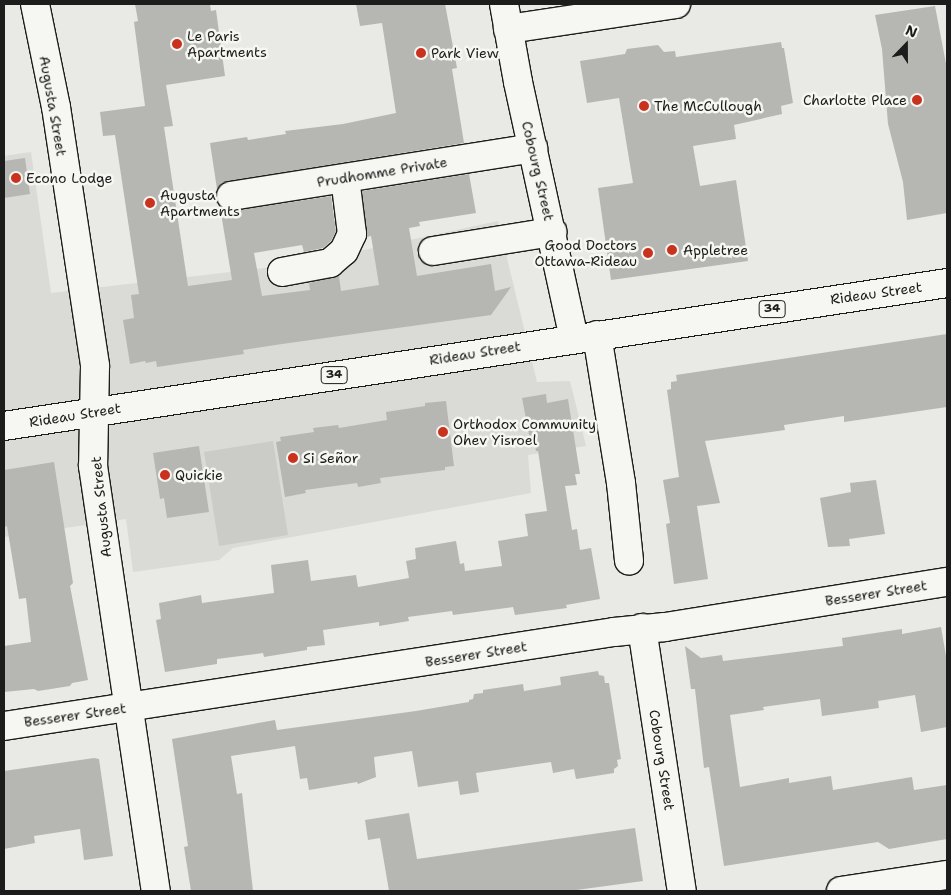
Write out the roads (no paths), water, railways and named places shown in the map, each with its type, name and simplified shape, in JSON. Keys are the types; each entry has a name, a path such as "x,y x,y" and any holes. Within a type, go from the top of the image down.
{"street":[{"name":"Augusta Street","path":"35,4 56,107 95,366 93,466 156,891"},
{"path":"506,16 676,4"},
{"name":"Cobourg Street","path":"506,16 552,232 585,336 621,484 629,560"},
{"name":"Prudhomme Private","path":"231,196 533,148"},
{"path":"282,272 330,263 344,251 352,234 345,178"},
{"path":"433,251 552,232"},
{"name":"Rideau Street","path":"4,426 585,336 947,283"},
{"name":"Besserer Street","path":"4,726 642,628 664,627 947,582"},
{"name":"Cobourg Street","path":"642,628 682,891"},
{"path":"841,891 947,875"}],"place":[{"name":"Le Paris Apartments","path":"177,44"},
{"name":"Park View","path":"421,53"},
{"name":"Charlotte Place","path":"917,100"},
{"name":"The McCullough","path":"644,106"},
{"name":"Econo Lodge","path":"16,178"},
{"name":"Augusta Apartments","path":"150,203"},
{"name":"Appletree","path":"672,250"},
{"name":"Good Doctors Ottawa-Rideau","path":"648,253"},
{"name":"Orthodox Community Ohev Yisroel","path":"443,432"},
{"name":"Si Señor","path":"293,458"},
{"name":"Quickie","path":"165,475"}]}
